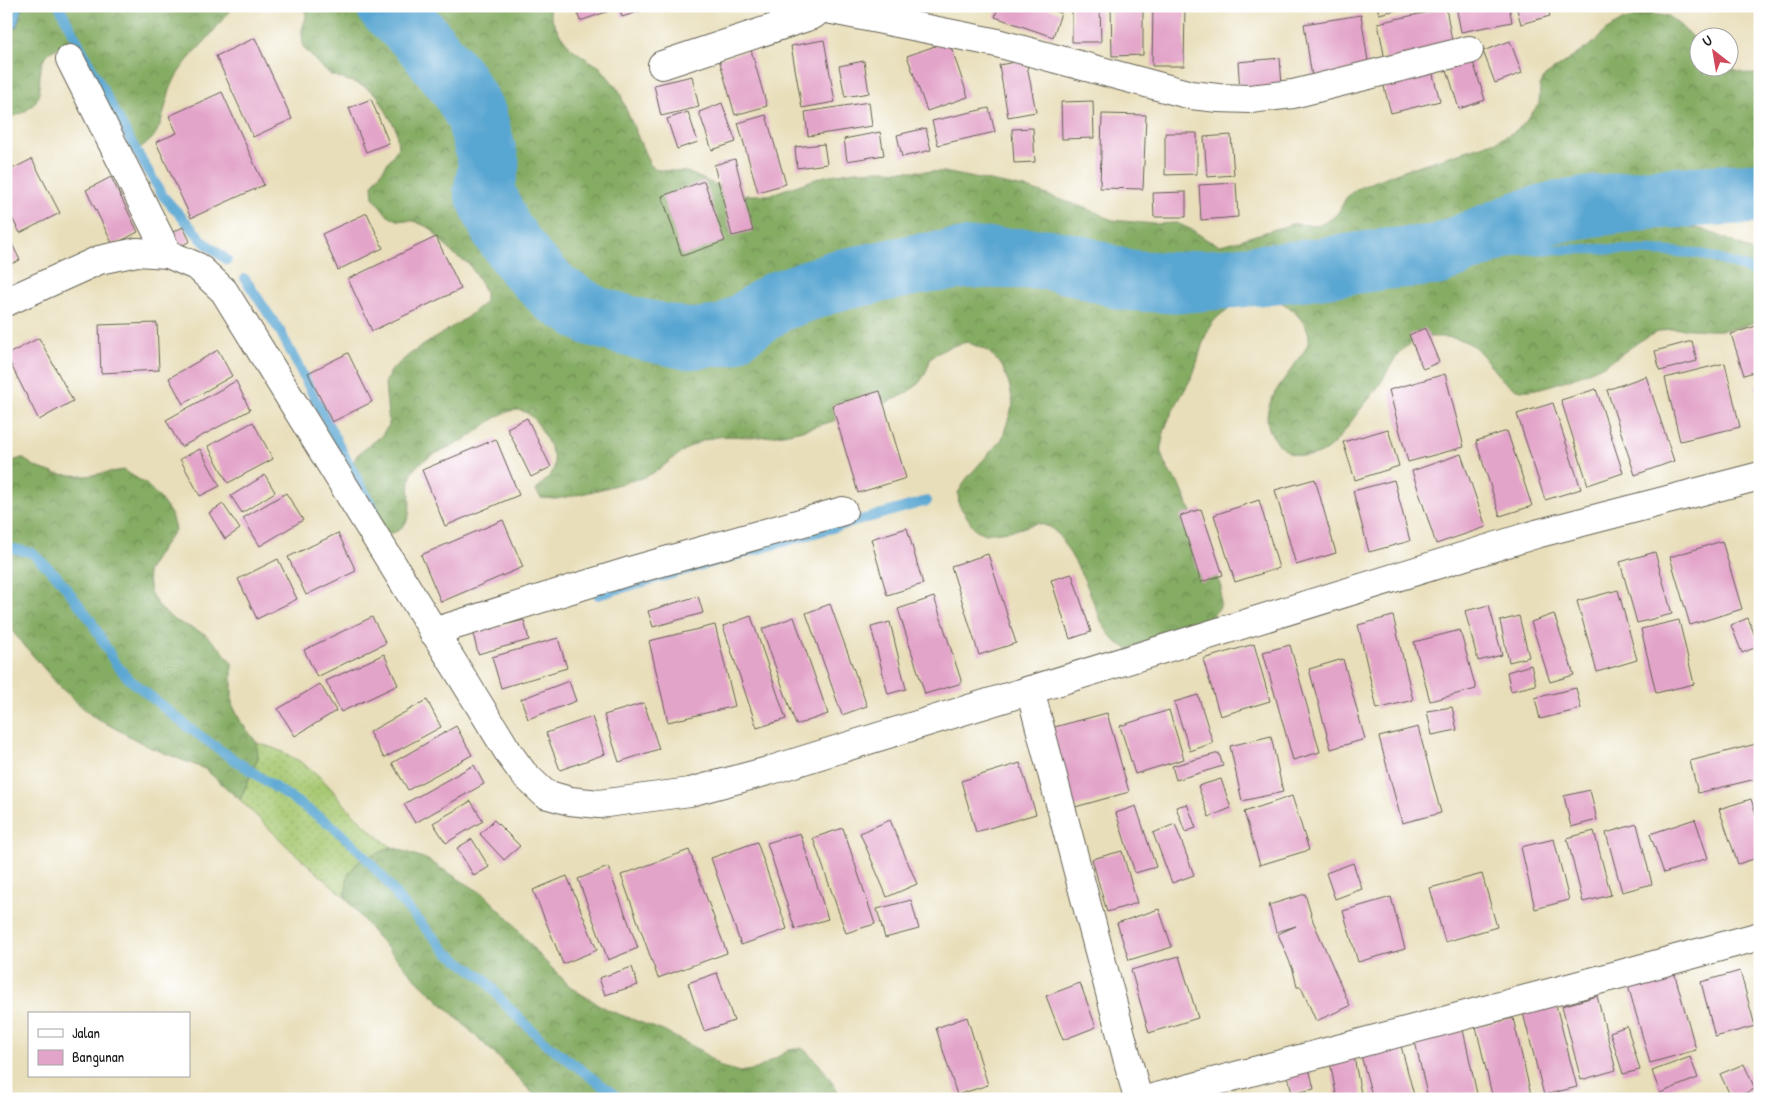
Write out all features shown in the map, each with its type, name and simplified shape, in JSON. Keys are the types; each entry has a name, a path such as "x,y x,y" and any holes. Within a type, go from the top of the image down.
{"street":[{"path":"662,65 813,15 822,7 993,42 1191,96 1218,98 1250,99 1293,94 1469,50"},
{"path":"70,59 168,254"},
{"path":"6,302 99,260 137,252 168,254 198,267 224,291 433,632 523,773 545,794 570,801 599,804 690,792 768,771 1536,534 1760,476"},
{"path":"433,632 630,570 843,510"},
{"path":"1030,690 1138,1099"},
{"path":"1149,1099 1760,936"}],"green space":[{"path":"23,6 234,6 187,61 172,85 157,131 145,145 136,149 79,45 64,46 52,50 48,54 41,66 38,98 26,110 6,119 6,23 16,28"},
{"path":"306,6 548,6 552,20 559,33 571,48 600,67 620,92 650,165 658,170 687,172 731,193 748,195 768,195 825,176 855,171 944,172 1030,189 1093,211 1112,220 1154,224 1177,223 1220,245 1292,224 1322,224 1338,213 1346,198 1356,189 1401,171 1497,141 1523,125 1539,104 1540,86 1545,76 1595,42 1605,31 1624,20 1649,14 1668,16 1688,33 1688,78 1738,78 1738,71 1748,74 1760,72 1760,181 1731,180 1690,192 1674,206 1675,221 1678,223 1726,238 1760,257 1760,321 1724,330 1679,328 1661,331 1647,337 1602,366 1558,383 1529,390 1519,390 1504,381 1479,351 1469,343 1459,339 1444,337 1422,338 1405,347 1390,366 1378,387 1330,447 1317,455 1300,456 1284,449 1278,443 1270,432 1267,421 1271,400 1306,347 1309,338 1307,329 1293,310 1277,301 1257,299 1241,303 1226,310 1214,321 1207,332 1194,372 1166,426 1162,448 1165,463 1180,485 1221,587 1220,607 1208,621 1129,649 1116,642 1109,634 1101,621 1075,562 1059,535 1050,527 1037,523 1015,530 985,534 975,529 959,505 958,493 967,478 1002,439 1013,405 1010,387 1002,366 988,351 967,342 949,347 931,357 926,372 918,384 912,390 889,402 822,425 786,434 761,437 726,436 712,438 684,450 658,470 646,476 556,499 541,498 536,491 551,475 554,468 553,456 546,439 536,421 527,413 518,410 509,411 500,415 469,437 419,464 413,471 410,479 410,507 406,523 397,531 381,535 348,471 357,455 380,437 389,425 385,384 390,371 410,354 466,318 485,302 485,291 469,264 453,254 430,228 414,221 397,220 388,216 373,197 372,185 398,148 396,129 377,95 364,86 331,75 303,47 302,30 306,17"},
{"path":"22,458 36,467 56,474 86,476 123,470 145,483 159,497 171,514 175,530 147,572 150,592 160,608 174,620 205,634 232,663 232,704 241,722 257,743 258,758 240,800 205,769 149,747 91,715 59,686 6,624 6,463"},
{"path":"257,743 284,753 316,773 368,828 392,847 358,862 348,875 345,897 291,850 240,800 258,758"},
{"path":"392,847 426,859 485,895 511,921 537,953 573,989 608,1010 663,1031 700,1050 721,1067 740,1072 757,1069 789,1050 802,1048 825,1071 842,1099 538,1099 500,1059 414,977 376,936 345,897 348,875 358,862"}],"water":[{"path":"6,6 23,6 16,28 6,23"}],"building":[{"path":"575,6 608,6 609,11 580,21"},
{"path":"619,6 653,6 653,7 622,17"},
{"path":"920,6 933,6 933,7 920,10"},
{"path":"998,6 1041,6 1061,13 1053,37 995,17"},
{"path":"1072,6 1100,6 1101,42 1072,42"},
{"path":"1111,6 1143,6 1143,55 1112,56"},
{"path":"1153,6 1185,6 1184,66 1152,66"},
{"path":"1377,6 1409,6 1409,7 1379,14"},
{"path":"1456,6 1509,6 1512,22 1461,32"},
{"path":"1516,6 1547,6 1550,16 1521,24"},
{"path":"1446,8 1453,46 1385,60 1378,23"},
{"path":"1361,15 1369,68 1312,77 1304,24"},
{"path":"255,38 292,119 253,137 216,56"},
{"path":"824,40 835,102 802,108 791,46"},
{"path":"949,41 968,97 927,111 907,56"},
{"path":"1510,41 1522,73 1495,83 1483,51"},
{"path":"751,50 767,106 735,115 719,59"},
{"path":"1471,55 1485,100 1459,109 1445,63"},
{"path":"1280,58 1282,86 1240,91 1238,62"},
{"path":"1026,60 1036,112 1008,117 999,65"},
{"path":"864,61 869,93 845,97 839,66"},
{"path":"1432,71 1440,101 1391,113 1383,83"},
{"path":"692,76 699,107 661,116 654,85"},
{"path":"222,92 264,185 191,218 156,142 177,133 169,116"},
{"path":"371,99 389,143 366,152 349,108"},
{"path":"1093,101 1094,138 1062,139 1061,102"},
{"path":"869,102 872,126 808,136 805,112"},
{"path":"722,103 736,142 712,150 699,112"},
{"path":"989,108 995,132 938,145 932,121"},
{"path":"688,112 698,142 677,149 667,119"},
{"path":"1102,114 1146,115 1143,189 1100,188"},
{"path":"766,115 786,184 758,192 738,123"},
{"path":"926,128 931,150 902,157 897,135"},
{"path":"1033,128 1035,162 1014,163 1012,129"},
{"path":"880,132 884,155 847,161 844,139"},
{"path":"1165,133 1197,133 1197,174 1165,175"},
{"path":"1231,135 1234,175 1207,177 1204,137"},
{"path":"824,144 827,164 797,168 795,147"},
{"path":"32,159 60,213 20,233 6,207 6,172"},
{"path":"735,159 753,231 732,236 714,165"},
{"path":"111,177 138,232 113,245 86,190"},
{"path":"704,181 725,241 682,256 662,196"},
{"path":"1236,183 1238,217 1201,220 1199,185"},
{"path":"1186,192 1186,217 1154,217 1153,193"},
{"path":"367,213 383,248 338,270 322,234"},
{"path":"183,227 190,241 176,249 169,234"},
{"path":"6,232 20,260 6,266"},
{"path":"436,237 461,289 372,331 348,279"},
{"path":"157,323 159,370 101,373 99,325"},
{"path":"1756,326 1760,337 1760,370 1744,375 1731,334"},
{"path":"1425,328 1439,362 1423,369 1409,335"},
{"path":"39,338 73,401 39,420 6,355"},
{"path":"1692,341 1697,361 1660,371 1655,351"},
{"path":"218,350 232,376 183,404 169,378"},
{"path":"348,353 372,402 332,422 308,373"},
{"path":"1725,363 1740,427 1680,441 1665,378"},
{"path":"1445,374 1464,447 1408,462 1389,390"},
{"path":"1646,376 1674,461 1635,475 1607,390"},
{"path":"236,381 250,410 181,447 166,420"},
{"path":"1760,384 1760,402 1759,402 1755,385"},
{"path":"1596,389 1623,473 1588,485 1561,400"},
{"path":"880,391 906,478 858,493 832,405"},
{"path":"1553,403 1581,489 1545,500 1517,414"},
{"path":"527,418 551,467 531,477 507,428"},
{"path":"253,422 273,459 228,483 208,446"},
{"path":"1388,429 1399,466 1355,480 1343,442"},
{"path":"1507,431 1532,506 1500,516 1476,441"},
{"path":"496,439 519,495 445,526 422,470"},
{"path":"200,449 220,486 200,496 180,459"},
{"path":"1461,454 1486,527 1436,544 1412,471"},
{"path":"265,475 275,492 242,513 231,496"},
{"path":"1315,479 1336,553 1296,565 1275,490"},
{"path":"1394,480 1410,541 1369,552 1353,491"},
{"path":"286,493 303,520 260,546 243,518"},
{"path":"1259,500 1279,568 1235,582 1214,515"},
{"path":"223,504 240,529 225,539 209,513"},
{"path":"1201,509 1223,575 1201,582 1180,516"},
{"path":"503,520 523,567 441,602 421,555"},
{"path":"907,528 923,584 887,595 871,539"},
{"path":"338,533 356,571 306,595 288,557"},
{"path":"1722,541 1742,609 1690,625 1670,557"},
{"path":"1655,552 1672,614 1637,623 1620,562"},
{"path":"988,554 1016,643 979,655 951,566"},
{"path":"278,559 297,599 257,619 238,579"},
{"path":"1072,574 1091,632 1070,639 1051,580"},
{"path":"1618,590 1637,660 1597,672 1577,601"},
{"path":"698,596 703,613 653,627 648,611"},
{"path":"934,597 962,683 925,694 898,609"},
{"path":"830,604 867,706 842,715 806,613"},
{"path":"1489,605 1502,655 1478,661 1465,611"},
{"path":"1554,614 1574,675 1550,682 1531,622"},
{"path":"751,616 786,719 757,728 723,626"},
{"path":"1393,616 1413,700 1377,709 1358,625"},
{"path":"1519,616 1529,657 1509,662 1500,621"},
{"path":"372,617 386,643 317,677 304,650"},
{"path":"794,617 828,714 796,725 762,629"},
{"path":"1748,618 1759,646 1742,653 1731,625"},
{"path":"524,620 529,640 478,654 473,633"},
{"path":"1679,620 1694,684 1656,693 1641,629"},
{"path":"890,622 906,689 888,694 871,627"},
{"path":"715,625 735,706 668,722 649,641"},
{"path":"1460,630 1476,689 1430,701 1414,642"},
{"path":"558,638 567,668 501,688 492,657"},
{"path":"1254,644 1270,701 1220,716 1203,659"},
{"path":"1290,645 1320,752 1293,760 1263,652"},
{"path":"384,654 398,685 341,712 326,681"},
{"path":"1343,659 1365,739 1331,749 1309,669"},
{"path":"1531,665 1536,685 1511,691 1507,672"},
{"path":"569,681 576,701 528,719 521,699"},
{"path":"320,684 336,711 295,736 278,709"},
{"path":"1576,688 1581,709 1540,719 1535,698"},
{"path":"1198,695 1213,743 1190,751 1174,702"},
{"path":"427,700 441,727 384,758 369,732"},
{"path":"644,703 659,749 619,762 604,715"},
{"path":"1452,707 1457,730 1432,735 1427,711"},
{"path":"1169,710 1184,759 1135,774 1120,726"},
{"path":"1107,713 1129,792 1068,809 1047,729"},
{"path":"592,717 605,754 560,770 546,733"},
{"path":"456,726 472,755 408,790 392,763"},
{"path":"1418,727 1441,813 1402,823 1379,737"},
{"path":"1271,736 1283,792 1242,801 1230,746"},
{"path":"1756,744 1760,761 1760,778 1698,793 1690,761"},
{"path":"1219,753 1223,766 1176,780 1172,766"},
{"path":"1020,763 1036,814 976,832 961,781"},
{"path":"474,765 484,784 415,823 404,804"},
{"path":"1221,779 1231,808 1209,817 1198,786"},
{"path":"1590,790 1597,820 1571,827 1564,796"},
{"path":"1292,796 1309,850 1260,865 1244,812"},
{"path":"1751,799 1760,826 1760,857 1738,864 1719,809"},
{"path":"471,801 483,821 446,843 433,823"},
{"path":"1187,804 1196,828 1185,832 1176,807"},
{"path":"1136,806 1156,867 1135,873 1116,813"},
{"path":"1695,819 1708,858 1664,873 1650,834"},
{"path":"494,820 520,846 504,860 480,834"},
{"path":"890,820 917,884 887,897 860,833"},
{"path":"1175,824 1194,875 1172,883 1153,833"},
{"path":"1637,824 1652,884 1622,892 1606,833"},
{"path":"843,828 875,924 846,933 813,838"},
{"path":"1594,831 1611,895 1583,902 1567,838"},
{"path":"800,833 828,919 795,929 767,843"},
{"path":"472,839 489,867 474,876 457,848"},
{"path":"1554,839 1569,900 1535,909 1521,847"},
{"path":"757,842 787,929 741,945 711,858"},
{"path":"689,850 727,953 658,978 621,875"},
{"path":"1122,851 1137,903 1107,912 1092,859"},
{"path":"1353,863 1362,889 1335,899 1326,873"},
{"path":"608,867 638,948 608,960 578,879"},
{"path":"1482,874 1497,927 1445,942 1430,888"},
{"path":"567,876 597,950 563,964 533,890"},
{"path":"1305,894 1313,921 1350,1006 1316,1021 1301,987 1297,987 1293,970 1278,934 1296,926 1276,932 1269,905"},
{"path":"1391,897 1405,949 1358,962 1343,911"},
{"path":"911,900 919,929 885,938 877,909"},
{"path":"1159,909 1172,947 1129,960 1117,923"},
{"path":"1179,956 1198,1018 1149,1033 1131,970"},
{"path":"1671,961 1696,1050 1650,1063 1625,975"},
{"path":"632,967 638,985 605,995 599,978"},
{"path":"1740,971 1755,1026 1715,1037 1701,982"},
{"path":"717,973 734,1021 704,1031 688,983"},
{"path":"1080,983 1096,1027 1063,1040 1046,996"},
{"path":"1597,996 1616,1070 1581,1080 1562,1006"},
{"path":"1555,1001 1577,1087 1544,1095 1522,1009"},
{"path":"967,1017 988,1085 957,1095 936,1028"},
{"path":"1513,1018 1532,1099 1493,1099 1476,1027"},
{"path":"1462,1025 1477,1094 1458,1099 1428,1099 1414,1037"},
{"path":"1627,1026 1640,1070 1623,1074 1610,1032"},
{"path":"1400,1042 1415,1099 1373,1099 1360,1052"},
{"path":"1354,1057 1362,1099 1337,1099 1330,1062"},
{"path":"1690,1057 1698,1078 1660,1093 1652,1071"},
{"path":"1307,1059 1314,1089 1292,1094 1286,1065"},
{"path":"1744,1064 1755,1089 1732,1099 1720,1074"}],"waterway":[{"path":"59,6 127,135 163,196 204,242 227,260"},
{"path":"387,6 420,37 457,83 476,115 489,164 484,190 501,229 527,265 556,294 593,316 639,329 688,339 727,335 776,302 835,281 919,264 970,258 1046,259 1081,266 1124,280 1175,283 1437,255 1521,221 1551,213 1650,199 1760,193"},
{"path":"1437,255 1495,250 1603,249 1697,253 1744,267 1760,275"},
{"path":"245,279 280,331 373,508"},
{"path":"598,595 927,501"},
{"path":"6,547 32,553 57,576 90,619 115,663 129,679 188,727 331,825 358,849 387,882 398,898 448,953 485,979 504,1003 543,1041 620,1099"}]}
